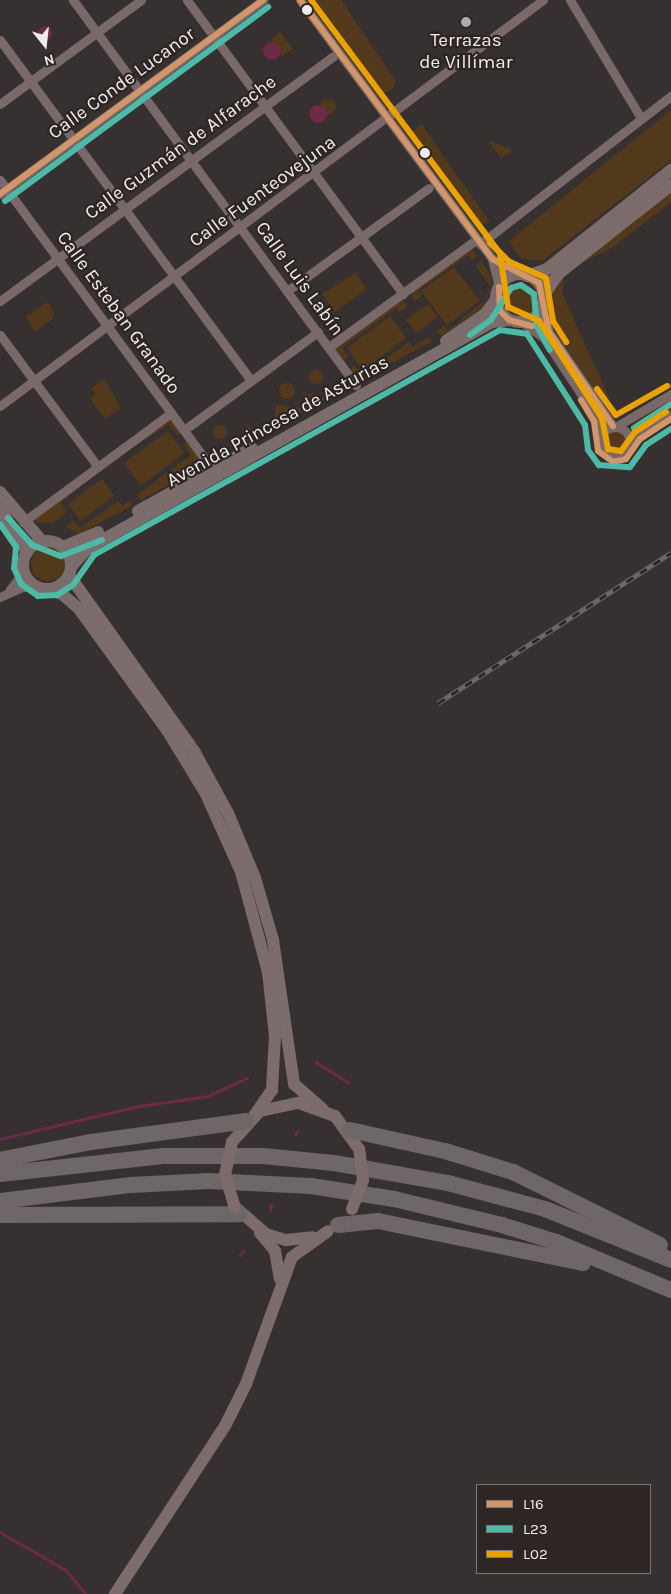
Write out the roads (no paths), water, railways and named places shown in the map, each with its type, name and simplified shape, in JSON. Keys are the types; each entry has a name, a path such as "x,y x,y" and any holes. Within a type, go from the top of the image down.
{"highway":[{"path":"0,1160 91,1142 250,1118"},
{"path":"350,1130 445,1151 513,1172 671,1251"},
{"path":"0,1174 163,1156 263,1156 334,1163 448,1183 546,1209 671,1260"},
{"path":"0,1201 131,1184 311,1186 402,1200 502,1225 556,1242 671,1290"},
{"path":"0,1215 237,1210"},
{"path":"333,1228 378,1221 545,1252 598,1267 671,1298"}],"main road":[{"path":"671,170 547,269 523,275 499,287 496,300 509,320 527,324 542,309 544,296 558,274 671,185"},
{"path":"523,275 539,283 544,296"},
{"name":"Avenida Princesa de Asturias","path":"63,547 90,537 431,349 485,314 496,300"},
{"name":"Avenida Princesa de Asturias","path":"70,571 88,548 492,322 509,320"},
{"path":"0,492 23,522 42,541 63,547 70,571 194,751 237,846 273,940 294,1084 350,1130 360,1149 363,1180 352,1209 333,1228 297,1252 280,1282 265,1336 226,1426 116,1594"},
{"path":"0,508 27,552 24,570 42,587 62,594 78,609 167,730 224,816"},
{"path":"27,552 42,541"},
{"path":"42,587 59,585 70,571"},
{"path":"237,846 263,947 276,1036 272,1090 232,1142 225,1175 237,1210 275,1251 280,1282"},
{"path":"250,1118 283,1103 323,1109"},
{"path":"256,1229 297,1240 333,1228"}],"street":[{"name":"Calle Luis Labín","path":"73,0 356,385"},
{"path":"0,104 141,0"},
{"path":"187,0 403,294"},
{"name":"Calle Conde Lucanor","path":"3,192 264,0"},
{"path":"300,0 492,259 499,287"},
{"name":"Calle Fuenteovejuna","path":"0,406 315,174 543,0"},
{"path":"570,0 641,118"},
{"path":"0,40 251,381"},
{"name":"Calle Guzmán de Alfarache","path":"0,301 333,56"},
{"path":"329,347 479,242 671,96"},
{"name":"Calle Esteban Granado","path":"0,180 3,192 58,258 209,465"},
{"path":"287,291 429,188"},
{"path":"492,259 523,275"},
{"path":"542,309 552,336 615,426 626,430 631,443"},
{"path":"527,324 596,417 601,435 602,449 613,457 625,454 631,443 671,415"},
{"path":"184,430 318,332"},
{"path":"0,335 98,467"},
{"path":"601,435 671,394"},
{"path":"23,522 172,413"},
{"path":"4,595 24,570"},
{"path":"4,595 42,587"}],"waterway":[{"path":"316,1062 348,1082"},
{"path":"0,1139 139,1106 208,1096 247,1078"},
{"path":"295,1134 298,1131"},
{"path":"270,1210 271,1205"},
{"path":"240,1255 243,1251"},
{"path":"0,1532 66,1570 86,1594"}],"railway":[{"path":"438,703 671,553"}],"place":[{"name":"Terrazas de Villímar","path":"466,22"}]}
